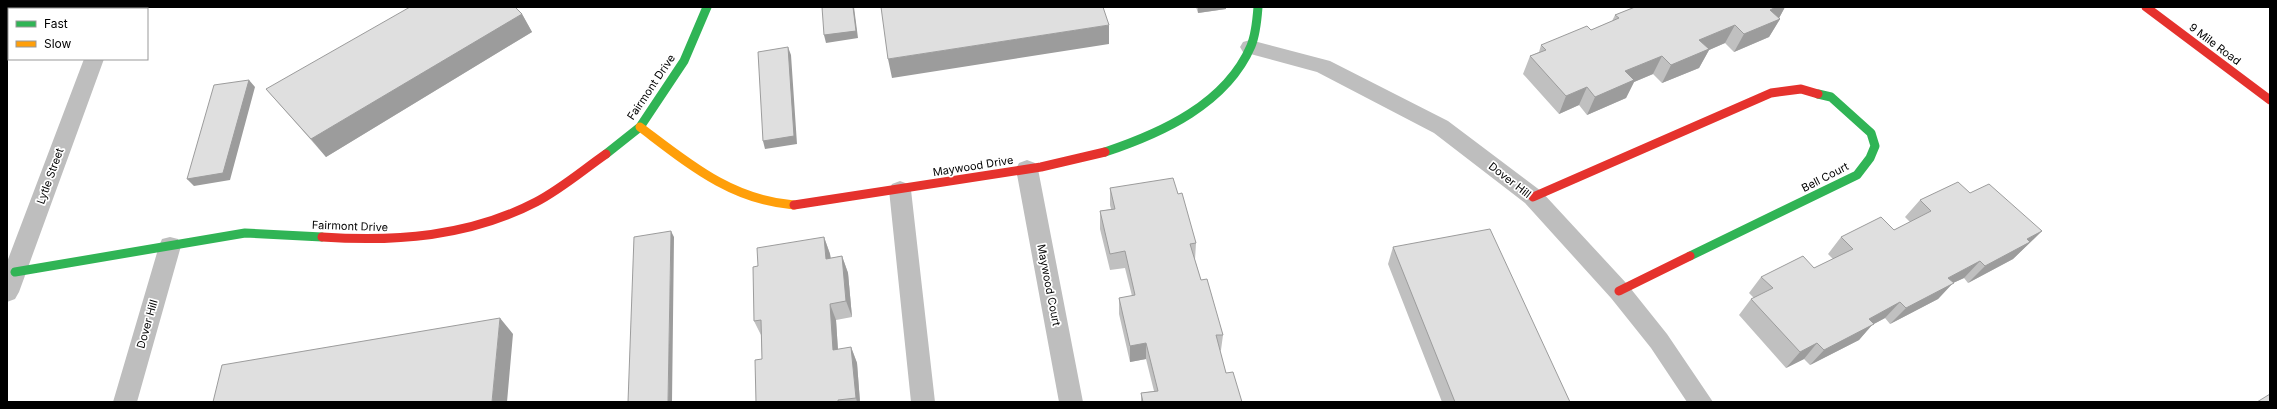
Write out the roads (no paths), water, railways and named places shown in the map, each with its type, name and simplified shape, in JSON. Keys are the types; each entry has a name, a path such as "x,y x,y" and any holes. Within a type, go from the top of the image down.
{"street":[{"name":"Fairmont Drive","path":"15,272 245,233 374,240 419,237 463,228 535,202 609,152 640,127 684,61 707,7"},
{"name":"Maywood Drive","path":"640,127 724,186 752,199 780,205 817,203 1027,169 1115,150 1168,128 1198,109 1225,85 1240,66 1250,47 1256,26 1258,7"},
{"name":"9 Mile Road","path":"2146,7 2270,100"},
{"name":"Dover Hill","path":"1250,47 1323,66 1441,127 1533,197 1619,291 1659,341 1701,402"},
{"name":"Lytle Street","path":"7,292 94,60"},
{"name":"Bell Court","path":"1533,197 1771,94 1801,89 1831,97 1871,132 1875,146 1870,158 1857,175 1619,291"},
{"name":"Maywood Court","path":"1027,169 1071,402"},
{"path":"900,190 923,402"},
{"name":"Dover Hill","path":"125,402 170,246"}]}
